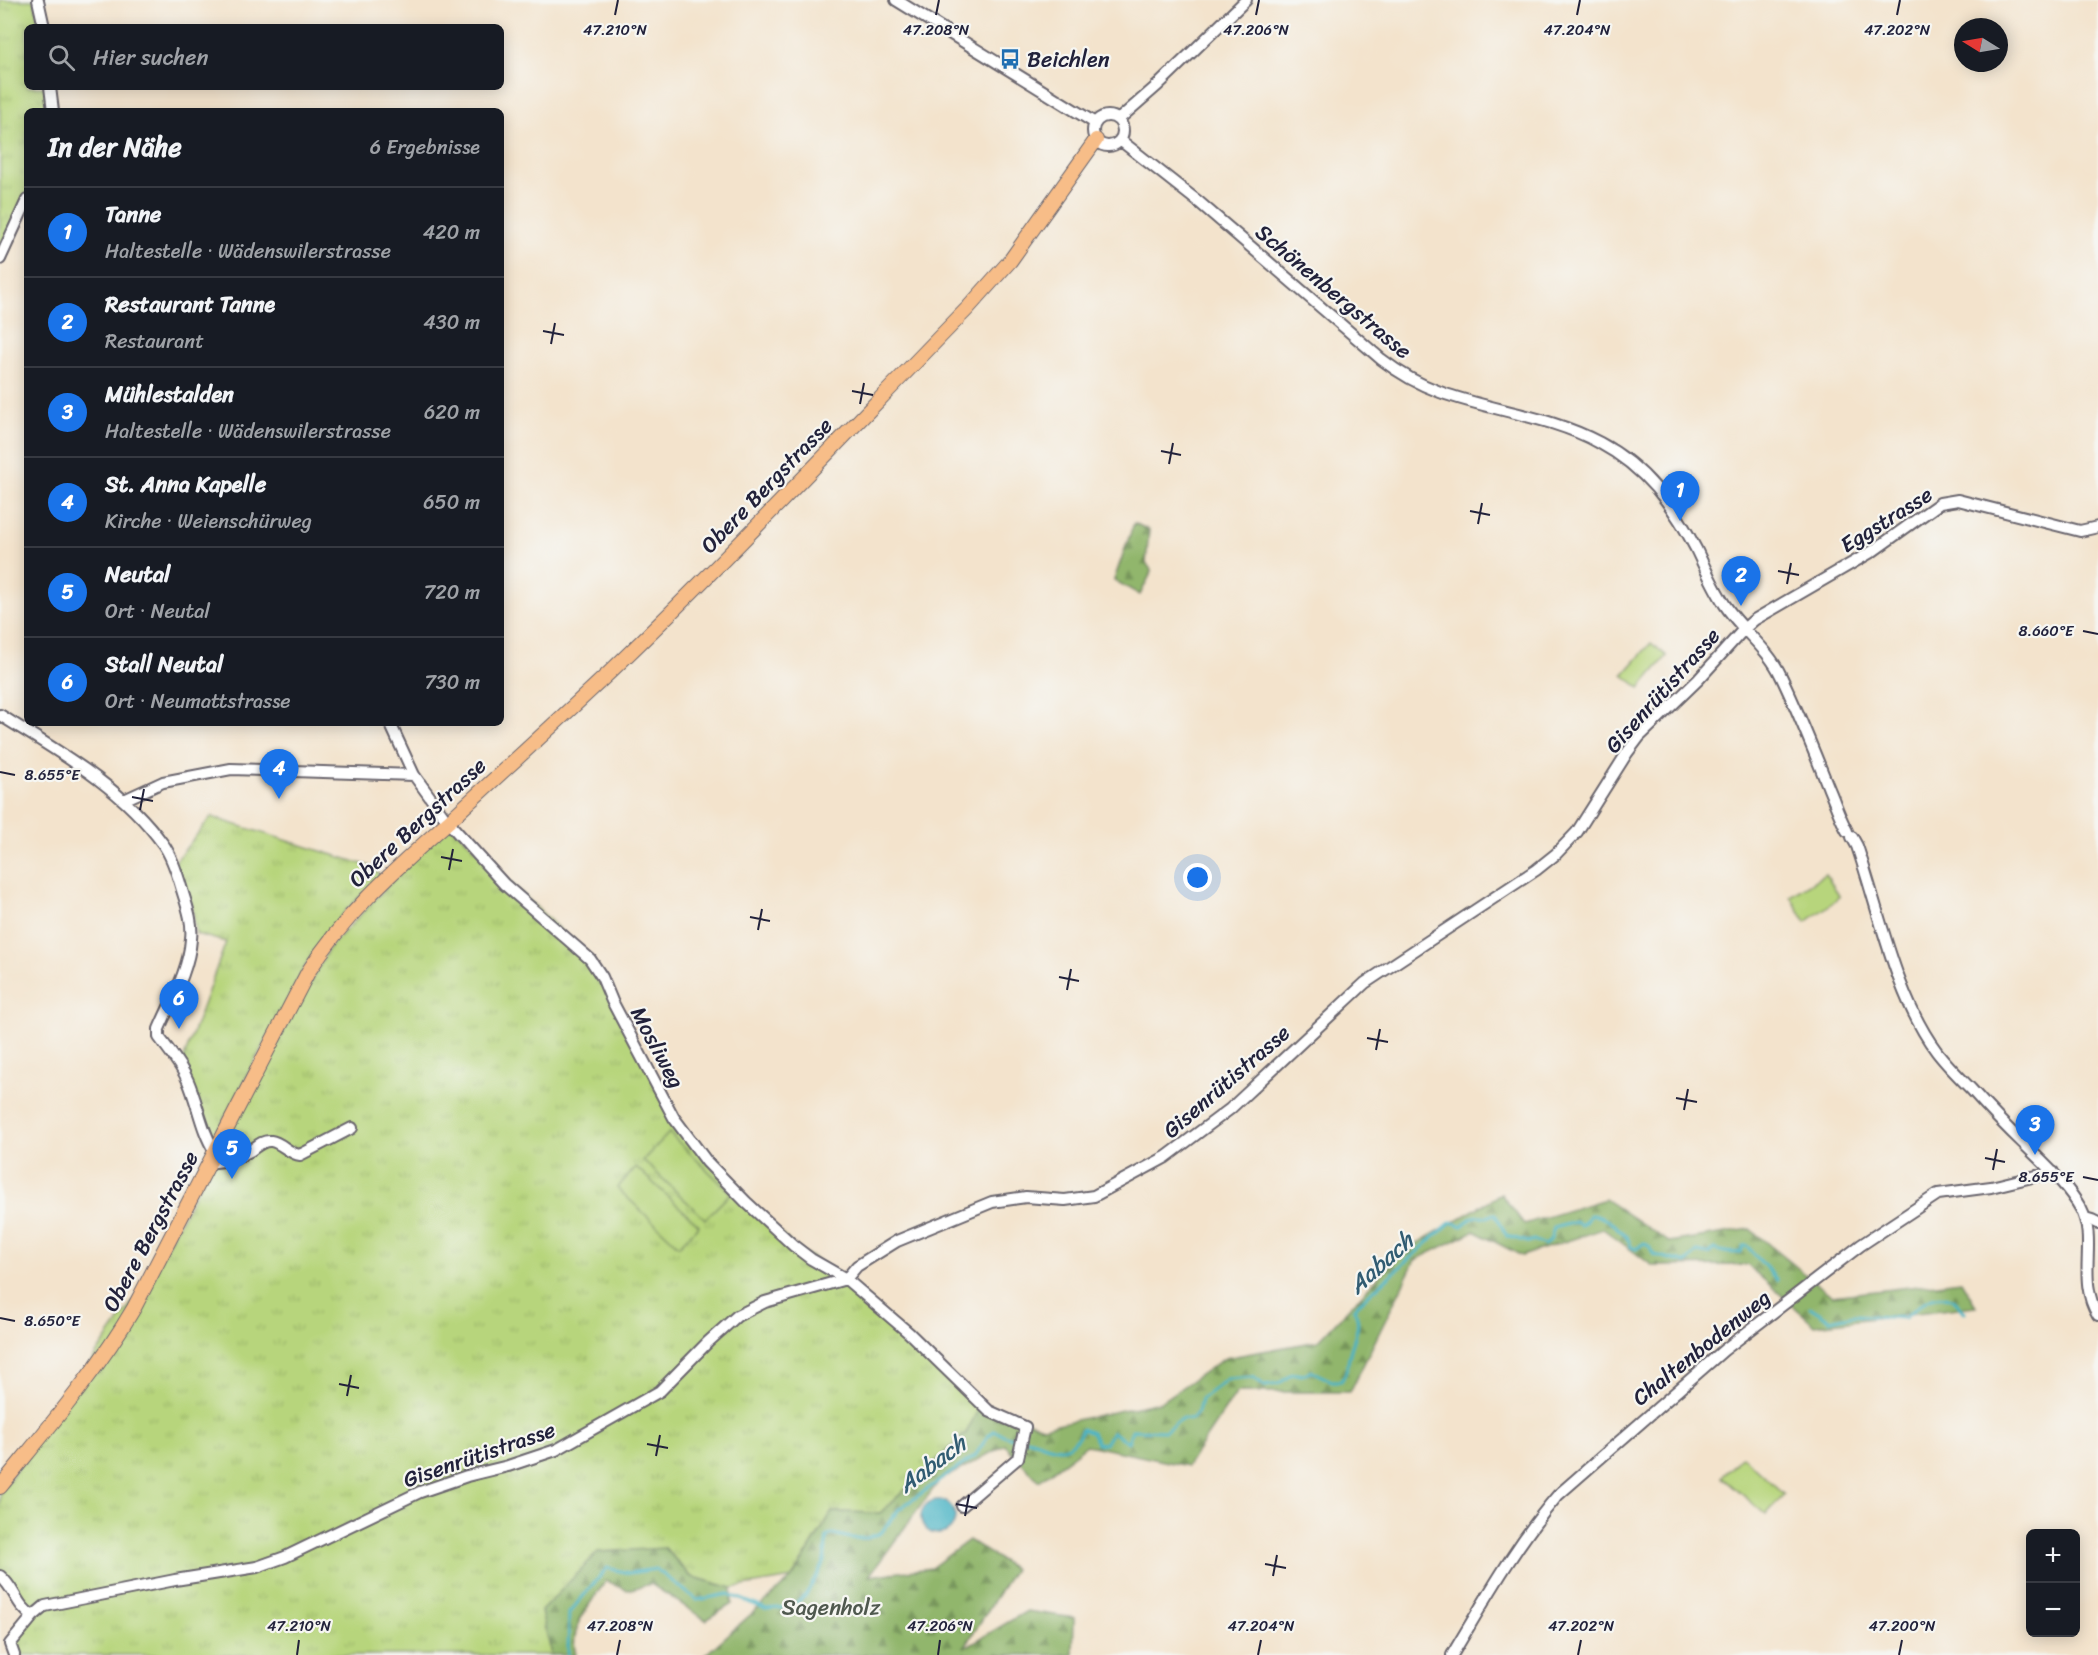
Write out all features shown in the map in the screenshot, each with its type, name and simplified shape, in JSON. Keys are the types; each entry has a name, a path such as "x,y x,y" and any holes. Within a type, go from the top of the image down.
{"main road":[{"name":"Obere Bergstrasse","path":"0,1487 78,1392 114,1343 308,972 323,949 361,903 644,638 981,295 1010,261 1096,140"}],"street":[{"path":"38,0 43,24"},
{"path":"896,0 1095,123"},
{"path":"1118,120 1158,85 1246,0"},
{"path":"50,90 53,108"},
{"path":"1106,116 1118,120 1123,130 1120,140 1108,146 1096,140 1093,132 1095,123 1106,116"},
{"name":"Schönenbergstrasse","path":"1120,140 1200,203 1398,372 1441,393 1549,423 1589,437 1618,453 1646,476 1673,510 1716,591 1744,628 1758,642 1781,675 1861,856 1905,992 1921,1030 1954,1072 2053,1172 2076,1201 2085,1218"},
{"path":"0,259 24,207"},
{"name":"Eggstrasse","path":"1744,628 1873,551 1940,503 1958,501 2080,531 2098,527"},
{"name":"Gisenrütistrasse","path":"33,1616 45,1606 175,1580 257,1567 285,1557 420,1492 556,1450 660,1391 737,1316 765,1302 846,1279 857,1266 897,1241 993,1202 1026,1197 1065,1200 1094,1196 1166,1157 1230,1109 1365,983 1536,870 1556,854 1577,832 1639,737 1698,680 1744,628"},
{"path":"0,715 100,779 124,800 164,846 180,884 190,917 191,940 184,971 159,1029 159,1036 180,1065 188,1081 212,1157 218,1163 272,1141 300,1155 352,1128"},
{"name":"Mosliweg","path":"391,726 414,775 448,822 504,884 590,959 602,976 612,1001 674,1118 707,1161 746,1202 794,1246 811,1259 846,1279 909,1333 989,1411 1025,1427 1018,1458 962,1506"},
{"path":"124,800 163,782 231,769 414,775"},
{"name":"Chaltenbodenweg","path":"1452,1655 1513,1556 1539,1517 1558,1495 1724,1350 1861,1245 1938,1194 1991,1186 2053,1172"},
{"path":"2098,1223 2085,1218 2088,1237 2087,1287 2098,1315"},
{"path":"0,1576 7,1582 23,1610 33,1616 5,1646 14,1655"}],"green space":[{"path":"0,0 34,0 39,24 24,24 24,90 49,90 52,108 24,108 24,207 0,259"},
{"path":"1134,523 1149,530 1146,563 1152,571 1140,595 1114,580"},
{"path":"1651,643 1667,656 1640,688 1623,675"},
{"path":"211,817 372,867 381,876 346,910 308,961 215,1136 210,1135 182,1063 226,942 196,934 192,905 174,863"},
{"path":"448,822 590,959 674,1118 707,1162 794,1246 846,1279 989,1411 880,1513 832,1512 792,1578 732,1588 690,1576 665,1548 541,1611 552,1655 14,1655 10,1644 33,1616 0,1578 0,1493 151,1275 329,948"},
{"path":"1825,874 1840,896 1806,922 1790,896"},
{"path":"669,1133 731,1193 705,1219 643,1160"},
{"path":"636,1167 699,1225 679,1246 617,1188"},
{"name":"Sagenholz","path":"1501,1194 1524,1224 1605,1199 1669,1242 1750,1229 1832,1296 1961,1281 1976,1306 1815,1325 1747,1265 1653,1266 1603,1229 1522,1256 1474,1231 1415,1260 1350,1392 1237,1392 1187,1466 1087,1445 1039,1481 1005,1445 939,1481 869,1576 931,1568 969,1540 1014,1569 964,1648 1027,1611 1074,1618 1073,1655 705,1655 792,1578 832,1512 880,1513 966,1433 981,1404 1043,1427 1160,1402 1225,1358 1318,1341 1402,1252"},
{"path":"1742,1456 1784,1494 1766,1515 1722,1477"},
{"path":"665,1548 690,1576 732,1588 732,1604 706,1620 651,1584 627,1590 606,1581 578,1625 574,1645 576,1655 552,1655 541,1611 598,1552"}],"water":[{"path":"938,1500 950,1505 955,1517 950,1529 938,1534 926,1529 921,1517 926,1505"}],"waterway":[{"name":"Aabach","path":"568,1655 569,1613 607,1568 629,1573 656,1569 697,1600 728,1594 766,1609 791,1607 805,1596 817,1576 824,1561 827,1536 833,1534 851,1538 867,1538 881,1533 899,1509 975,1456 994,1431 1011,1438 1029,1439 1060,1448 1072,1444 1082,1429 1092,1433 1097,1443 1105,1444 1112,1432 1128,1442 1132,1430 1165,1431 1183,1418 1192,1419 1198,1412 1201,1399 1227,1379 1253,1377 1265,1386 1280,1383 1292,1374 1302,1375 1311,1371 1332,1381 1341,1381 1346,1371 1356,1332 1358,1320 1354,1310 1358,1304 1451,1222 1462,1226 1473,1217 1487,1217 1494,1214 1507,1236 1528,1242 1534,1240 1544,1245 1550,1241 1554,1228 1575,1222 1581,1225 1590,1215 1596,1216 1609,1221 1621,1231 1631,1247 1636,1249 1644,1243 1650,1247 1654,1255 1687,1263 1697,1252 1708,1254 1714,1249 1738,1253 1741,1252 1743,1246 1747,1246 1777,1280"},
{"name":"Aabach","path":"1810,1307 1830,1320 1854,1315 1905,1318 1928,1300 1943,1297 1958,1304 1965,1313"}],"place":[{"name":"Beichlen","path":"1010,59"},
{"name":"Tanne","path":"1680,521"},
{"name":"Restaurant Tanne","path":"1741,606"},
{"name":"St. Anna Kapelle","path":"279,799"},
{"name":"Stall Neutal","path":"179,1029"},
{"name":"Mühlestalden","path":"2035,1155"},
{"name":"Neutal","path":"232,1179"}]}
